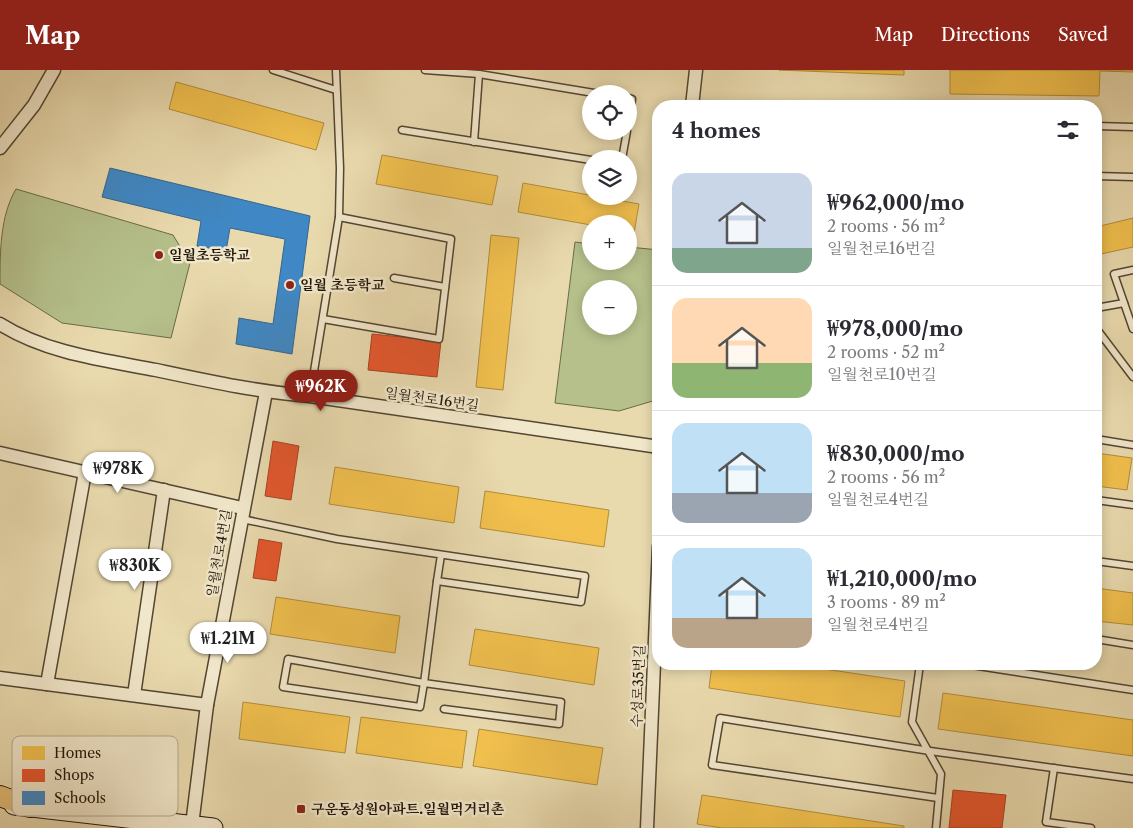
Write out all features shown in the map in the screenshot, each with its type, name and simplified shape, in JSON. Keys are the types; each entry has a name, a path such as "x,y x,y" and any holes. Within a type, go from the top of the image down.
{"main road":[{"path":"0,796 12,800"}],"street":[{"path":"0,148 34,105 54,70"},
{"path":"693,100 696,70"},
{"name":"일월천로16번길","path":"0,324 13,332 68,353 266,392 310,396 652,446"},
{"name":"일월천로4번길","path":"191,827 207,705 241,514 266,392"},
{"path":"0,453 164,490 241,514"},
{"path":"47,684 84,472"},
{"path":"134,695 164,490"},
{"name":"수성로35번길","path":"648,828 654,670"},
{"path":"0,678 207,705"},
{"path":"102,816 213,828"}],"lane":[{"path":"273,70 284,71 336,90"},
{"path":"310,396 339,217 340,168 336,70"},
{"path":"425,70 479,74 582,91"},
{"path":"474,142 479,74"},
{"path":"1102,126 1133,127"},
{"path":"402,130 582,159"},
{"path":"1102,176 1133,178"},
{"path":"323,319 439,339 451,239 339,217"},
{"path":"1133,270 1114,274 1133,329"},
{"path":"394,278 445,287"},
{"path":"1102,307 1124,303"},
{"path":"1102,336 1133,377"},
{"path":"1102,440 1133,445"},
{"path":"1102,501 1133,506"},
{"path":"241,514 337,539 585,576 581,602 437,581"},
{"path":"441,554 424,682 420,707 283,686 288,659 424,682 561,702 559,724 444,709"},
{"path":"1102,561 1133,566"},
{"path":"1102,640 1133,645"},
{"path":"919,670 912,722 930,751 941,774 936,828"},
{"path":"1004,670 1133,690"},
{"path":"938,798 712,765 720,718 930,751 1133,779"},
{"path":"1054,768 1046,822 1091,828"}],"green space":[{"path":"16,189 173,235 190,263 171,338 62,323 0,284 4,222"},
{"path":"575,242 582,243 582,270 637,270 637,248 652,249 652,401 619,411 555,403"}],"building: Homes":[{"path":"779,70 904,70 904,75"},
{"path":"950,70 1133,70 1133,72 1100,71 1099,96 950,94"},
{"path":"176,82 324,123 316,150 169,109"},
{"path":"382,155 498,176 492,205 376,184"},
{"path":"523,183 582,194 582,205 639,204 637,216 582,215 582,223 518,212"},
{"path":"1133,218 1133,247 1102,254 1102,226"},
{"path":"491,235 519,238 503,390 476,387"},
{"path":"1102,454 1132,458 1127,490 1102,487"},
{"path":"335,467 459,487 454,523 329,504"},
{"path":"485,491 609,510 604,547 480,528"},
{"path":"1102,589 1133,593 1133,625 1102,622"},
{"path":"276,597 400,616 395,653 270,634"},
{"path":"475,629 599,648 594,685 469,665"},
{"path":"711,670 831,670 905,681 900,717 709,688"},
{"path":"943,693 1133,720 1133,756 938,729"},
{"path":"243,702 350,717 345,753 239,739"},
{"path":"361,717 467,731 462,768 356,753"},
{"path":"479,729 603,748 597,785 473,766"},
{"path":"702,795 904,826 904,828 722,828 697,824"}],"building: Shops":[{"path":"372,334 441,341 437,377 368,370"},
{"path":"273,441 299,446 291,500 265,496"},
{"path":"259,539 282,543 276,581 253,578"},
{"path":"953,790 1006,795 1002,828 949,828"}],"building: Schools":[{"name":"일월 초등학교","path":"110,168 310,216 292,354 236,344 239,318 273,324 285,239 230,228 226,251 197,246 201,221 102,197"}],"place":[{"name":"일월초등학교","path":"159,255"},
{"name":"일월 초등학교","path":"290,285"},
{"name":"구운동성원아파트.일월먹거리촌","path":"301,809"}]}
